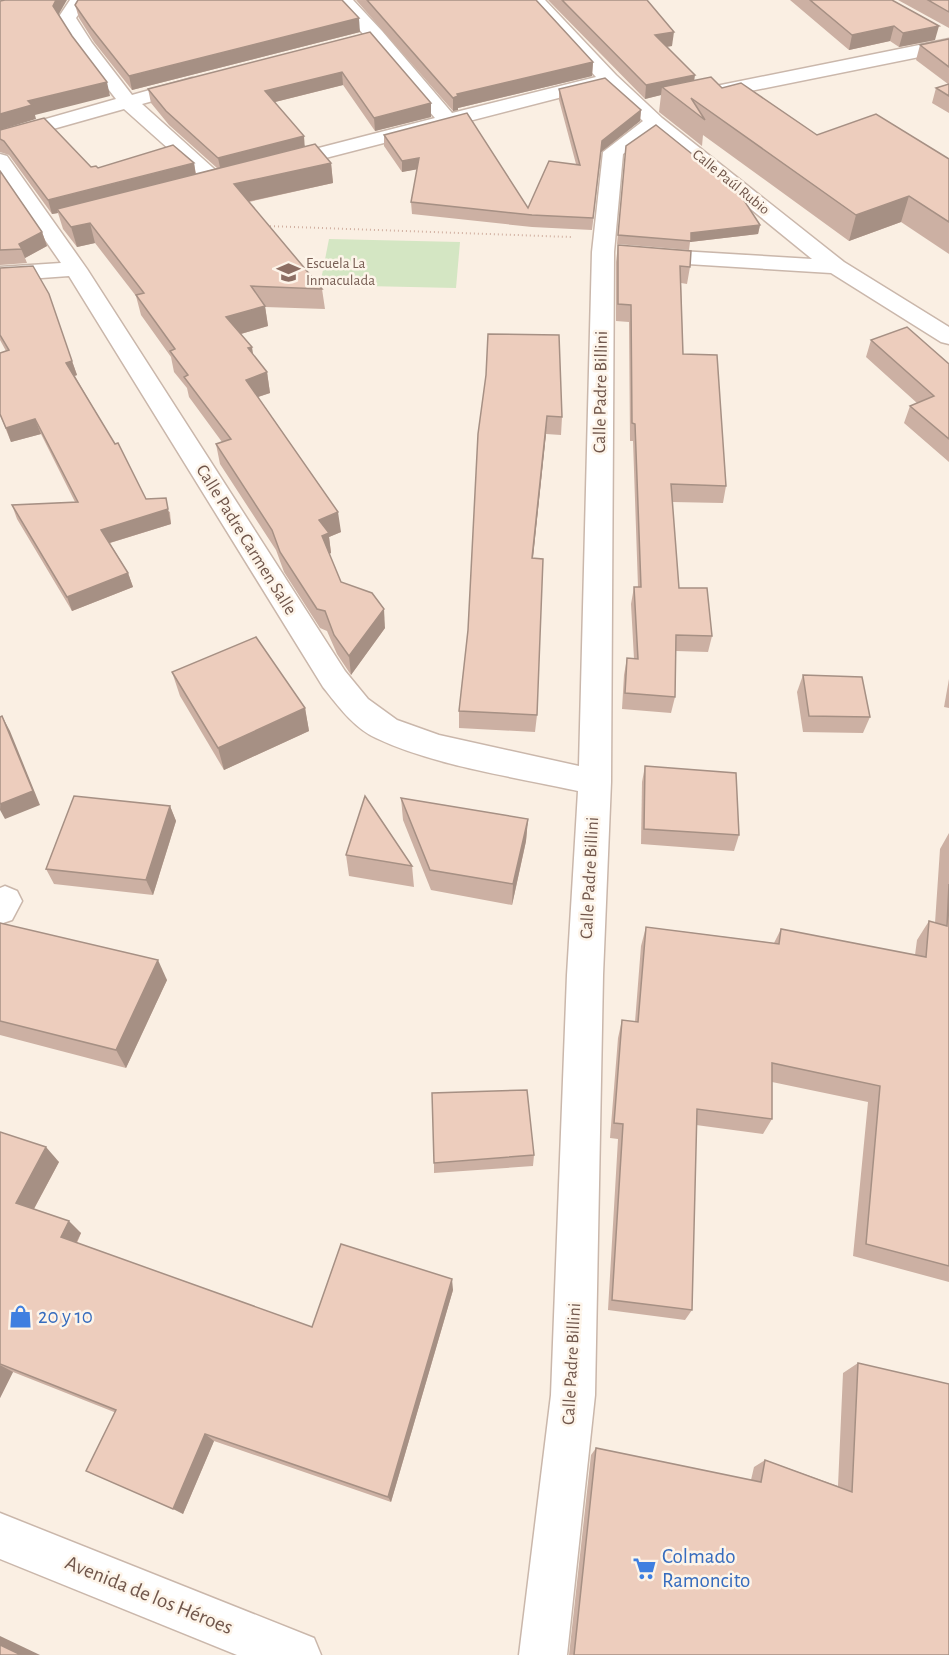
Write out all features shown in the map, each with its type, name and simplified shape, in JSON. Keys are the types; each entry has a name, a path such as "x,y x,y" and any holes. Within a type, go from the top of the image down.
{"street":[{"path":"79,0 67,18 84,45 127,101 215,180"},
{"path":"343,0 376,35 447,120"},
{"name":"Calle Paúl Rubio","path":"535,0 609,79 652,111 719,171 836,267 946,331"},
{"path":"354,41 376,35"},
{"path":"685,98 946,39"},
{"path":"261,168 609,79"},
{"path":"0,138 206,80"},
{"name":"Calle Padre Billini","path":"543,1655 573,1395 584,987 595,782 604,245 613,152 652,111"},
{"name":"Calle Padre Carmen Salle","path":"0,160 57,222 76,269 334,679 357,707 386,729 437,747 595,782"},
{"path":"193,186 238,174"},
{"path":"604,245 836,267"},
{"path":"0,274 76,269"},
{"name":"Avenida de los Héroes","path":"0,1536 297,1655"}],"path":[{"path":"262,225 604,245"}],"green space":[{"path":"329,239 460,242 456,288 320,285"}],"building":[{"path":"56,0 53,6 72,36 107,82 28,101 32,105 0,114 0,1"},
{"path":"78,0 342,0 359,18 129,76 75,5"},
{"path":"367,0 536,0 593,62 457,94 458,96 453,98"},
{"path":"562,0 647,0 674,32 655,35 695,75 646,85"},
{"path":"810,0 892,0 939,26 903,33 894,26 852,35"},
{"path":"928,0 949,0 949,12"},
{"path":"370,32 431,103 374,118 342,72 265,91 304,136 218,158 166,111 148,89"},
{"path":"949,39 949,67 920,45"},
{"path":"711,77 722,88 741,83 817,135 876,114 949,159 949,222 909,196 856,215 691,98 705,120 662,87"},
{"path":"605,78 641,110 602,141 593,218 532,215 411,202 419,158 402,161 384,135 467,113 528,208 549,161 580,165 559,89"},
{"path":"949,84 949,96 936,88"},
{"path":"44,118 91,167 98,168 173,145 194,163 48,200 4,141 0,139 0,130"},
{"path":"656,125 738,191 760,225 691,233 691,241 618,235 626,146"},
{"path":"315,144 331,163 234,184 322,289 251,286 265,306 226,317 252,347 248,348 267,372 246,380 338,512 319,520 329,533 322,536 341,582 372,593 384,609 349,656 334,635 325,611 317,609 280,552 272,530 216,444 231,439 184,377 188,375 170,351 175,349 136,295 144,293 90,223 71,227 57,209"},
{"path":"0,171 42,232 19,244 22,249 0,250"},
{"path":"618,245 691,251 690,267 680,266 683,354 717,355 726,486 671,484 679,588 707,588 712,636 676,635 675,697 625,693 627,658 638,659 634,587 641,587 635,424 632,423 631,305 618,304"},
{"path":"33,266 49,294 72,361 66,363 115,444 118,443 146,499 166,498 168,509 101,530 128,573 67,597 12,505 78,502 35,419 6,428 0,414 0,353 9,350 0,335 0,268"},
{"path":"907,327 949,364 949,439 910,406 934,396 871,340"},
{"path":"488,334 559,335 562,417 547,416 532,558 543,559 537,715 459,711 468,630 478,434 486,375"},
{"path":"256,637 305,708 218,748 172,672"},
{"path":"803,675 862,677 870,717 809,716"},
{"path":"2,716 33,791 0,804 0,717"},
{"path":"645,766 736,773 739,835 644,829"},
{"path":"74,796 170,806 146,880 46,869"},
{"path":"365,796 412,866 346,855"},
{"path":"401,798 528,819 513,884 430,870"},
{"path":"949,884 949,1266 866,1244 880,1086 772,1063 772,1119 697,1109 692,1310 612,1300 623,1124 614,1123 622,1020 638,1022 646,927 779,944 781,929 926,957 929,921 947,926"},
{"path":"0,923 158,960 116,1050 0,1021"},
{"path":"527,1090 534,1155 434,1163 432,1093"},
{"path":"0,1132 46,1147 16,1203 69,1221 61,1237 312,1327 341,1244 452,1279 388,1497 205,1434 173,1509 86,1471 116,1410 0,1364"},
{"path":"858,1363 949,1384 949,1655 574,1655 596,1448 761,1482 765,1460 852,1492"},
{"path":"0,1645 21,1655 0,1655"}],"place":[{"name":"Escuela La Inmaculada","path":"288,272"},
{"name":"20 y 10","path":"20,1316"},
{"name":"Colmado Ramoncito","path":"644,1568"}]}
